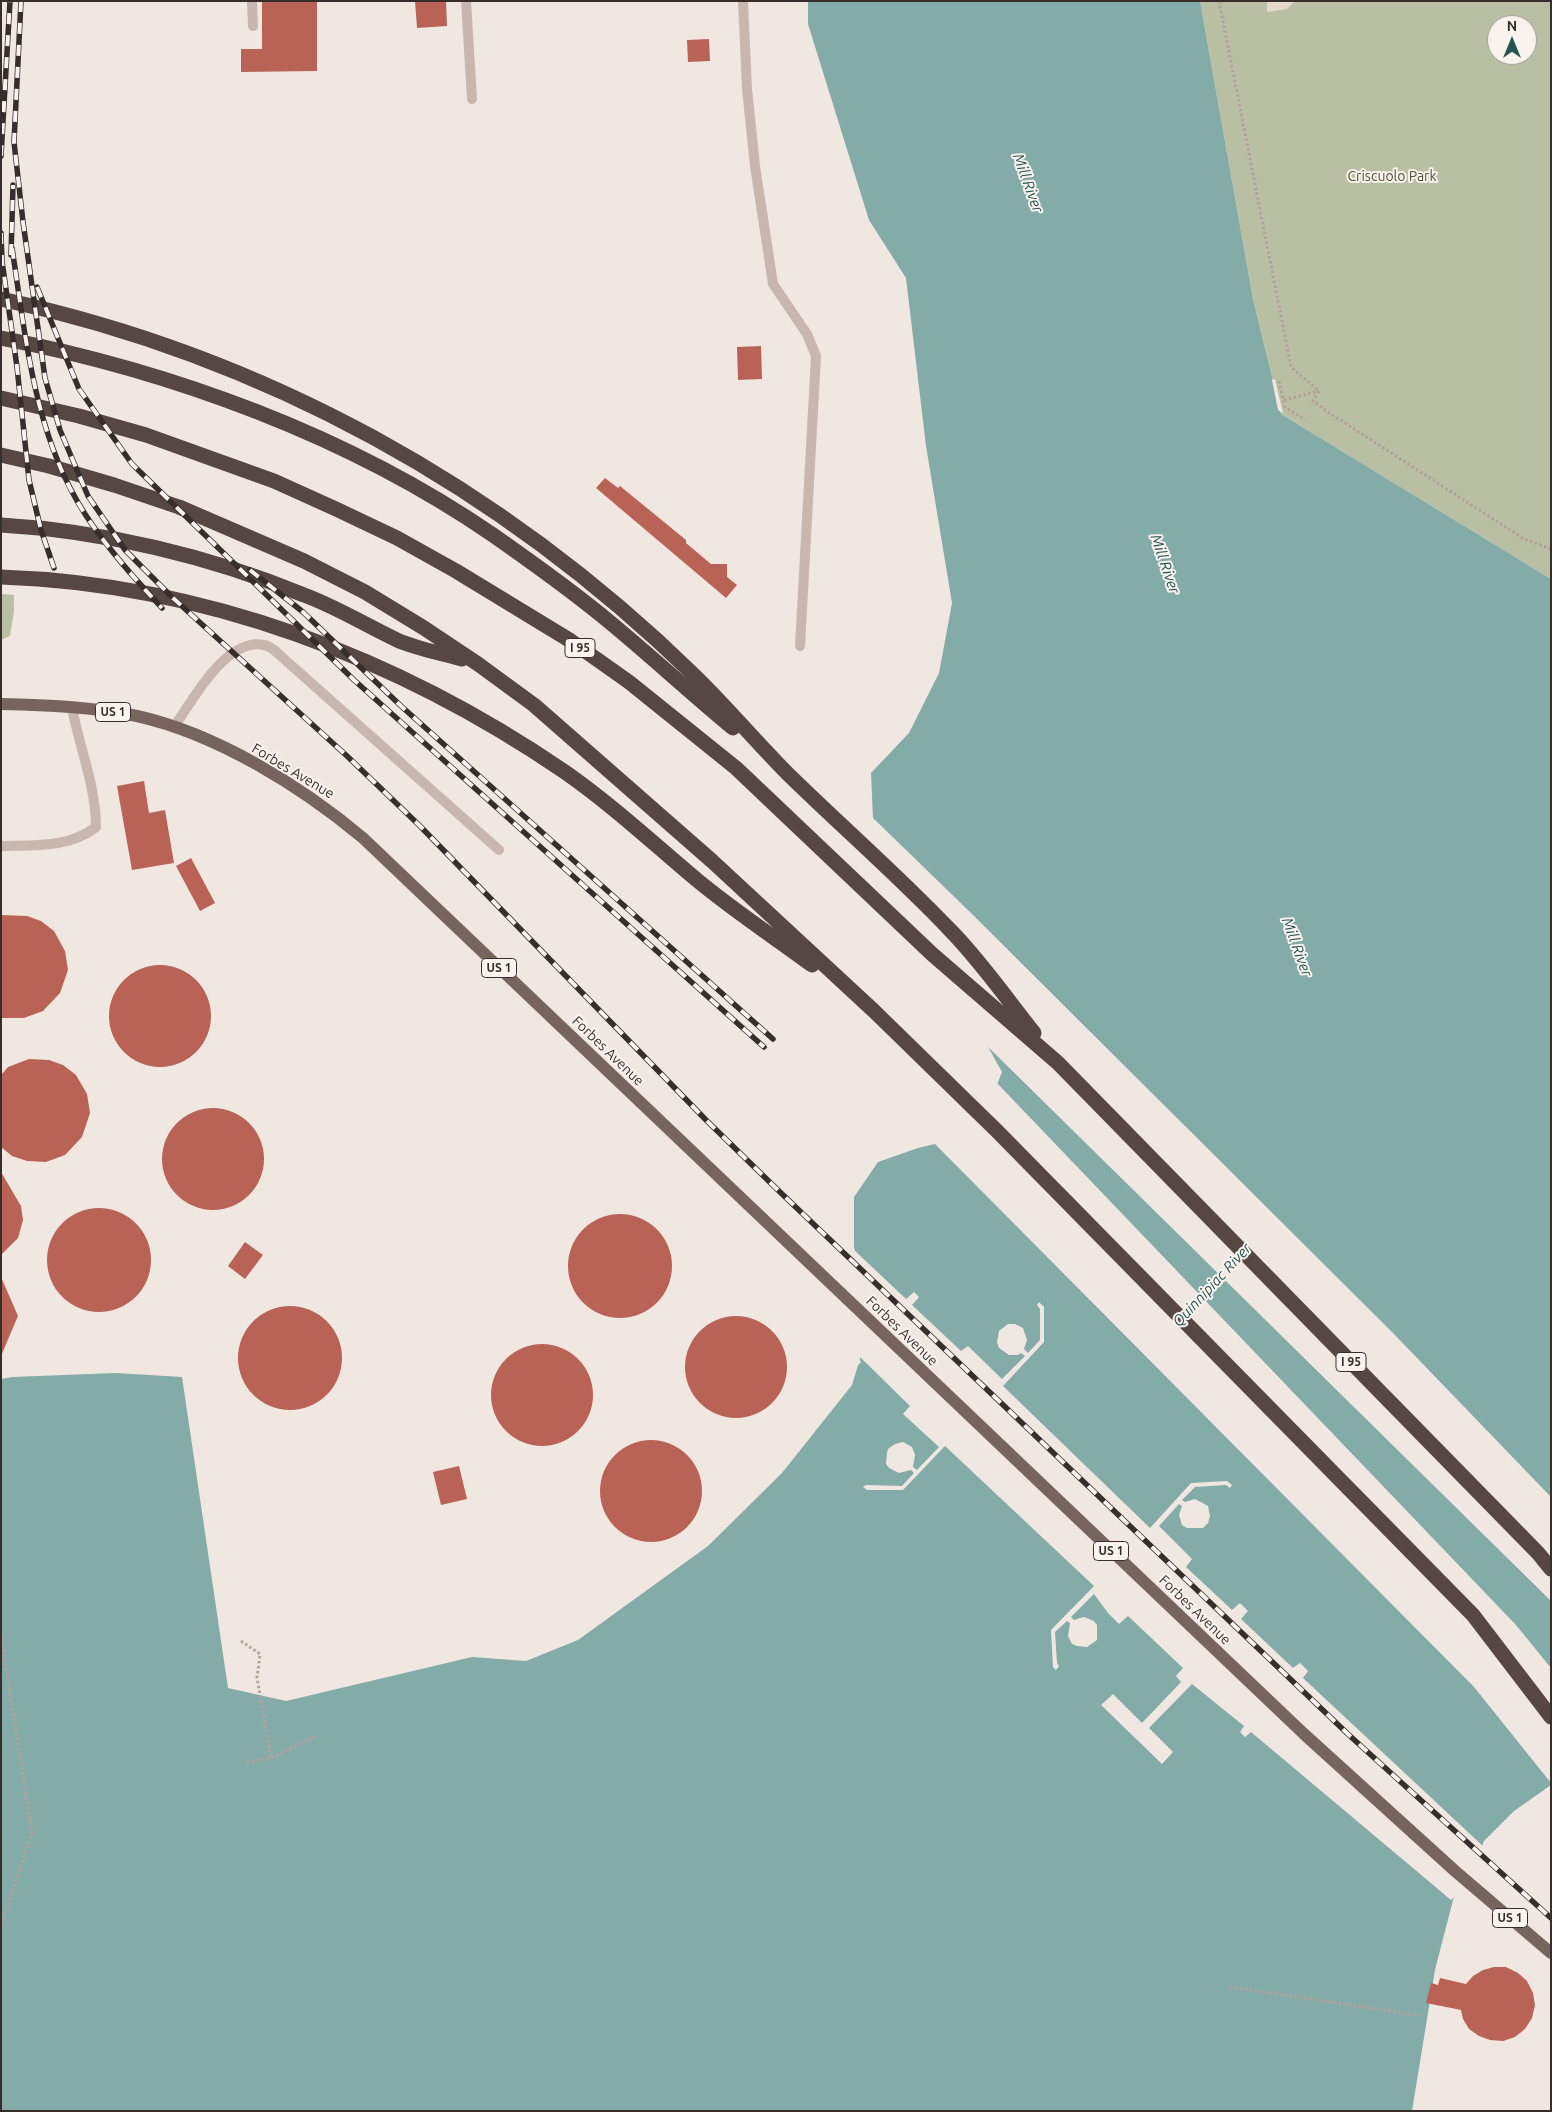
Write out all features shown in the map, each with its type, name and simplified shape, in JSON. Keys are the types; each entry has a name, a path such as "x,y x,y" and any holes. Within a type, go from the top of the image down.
{"highway":[{"path":"1,300 109,326 172,346 297,397 358,428 417,462 475,497 532,538 637,623 695,676 787,772 953,933 1058,1063"},
{"path":"1,338 69,353 144,373 218,398 310,435 417,489 492,535 588,605 787,772"},
{"name":"I 95","path":"1,398 79,416 146,435 274,481 397,538 464,576 571,642 629,682 736,768 932,954 1058,1063 1531,1546 1551,1569"},
{"path":"1,455 114,485 180,507 242,532 365,592 478,664 534,706 704,854 874,1011 1055,1191 1473,1616 1551,1717"},
{"path":"1,525 114,539 229,568 304,594 341,610 398,640 478,664"},
{"path":"1,577 82,582 181,599 279,627 368,662 405,680 520,743 566,773 631,821 698,881 874,1011"}],"main road":[{"name":"US 1","path":"1,704 72,707 137,716 174,727"},
{"name":"Forbes Avenue","path":"174,727 252,763 312,797 362,838 1304,1734 1468,1882 1551,1953"}],"lane":[{"path":"252,1 253,26"},
{"path":"466,1 472,99"},
{"path":"743,1 747,89 753,146 773,284 807,334 816,356 800,646"},
{"path":"174,727 215,667 248,645 265,644 499,850"},
{"path":"1,846 53,844 85,836 96,827 96,812 77,736 72,707"}],"path":[{"path":"1219,1 1287,352 1291,367 1319,391"},
{"path":"1279,381 1285,407 1305,420"},
{"path":"1284,400 1319,391"},
{"path":"1319,391 1313,401 1336,417 1524,539 1551,549"},
{"path":"1,1634 32,1833 1,1925"},
{"path":"241,1641 260,1654 257,1678 271,1758"},
{"path":"247,1762 271,1758 318,1735"},
{"path":"1230,1987 1424,2016"}],"green space":[{"name":"Criscuolo Park","path":"1200,1 1551,1 1551,579 1281,414 1253,299"},
{"path":"1,594 14,595 14,611 10,636 1,640"}],"shaded area":[{"path":"1267,1 1295,1 1287,9 1267,12"}],"water":[{"path":"808,1 1200,1 1253,299 1281,414 1551,579 1551,1785 1514,1811 1484,1841 1469,1882 1454,1896 1435,1970 1412,2111 1,2111 1,1379 116,1373 182,1377 228,1688 286,1701 472,1657 526,1661 578,1640 708,1546 782,1473 852,1385 872,1319 854,1247 854,1197 878,1162 918,1148 952,1140 988,1108 1002,1072 874,841 871,773 909,733 939,673 952,603 926,446 906,278 869,220 808,24"}],"pier":[{"path":"1275,379 1283,413 1306,428 1278,410 1272,380"},
{"path":"871,816 1393,1333 1551,1497 1551,1601 983,1042 872,842"},
{"path":"996,1082 1516,1625 1551,1668 1551,1783 1474,1687 933,1142 951,1138 986,1106"},
{"path":"852,1248 906,1299 914,1292 919,1297 912,1305 961,1351 968,1346 1002,1379 1025,1356 1021,1353 1009,1355 999,1348 997,1342 999,1331 1008,1324 1015,1324 1023,1328 1027,1340 1024,1349 1028,1353 1040,1340 1040,1309 1037,1305 1039,1302 1044,1307 1044,1342 1003,1386 1150,1528 1191,1483 1227,1481 1232,1485 1230,1488 1226,1485 1195,1487 1182,1500 1185,1502 1195,1499 1208,1506 1210,1516 1208,1523 1203,1528 1187,1528 1182,1525 1179,1515 1182,1506 1179,1504 1159,1526 1192,1559 1186,1567 1232,1610 1240,1603 1248,1611 1241,1619 1293,1668 1300,1663 1308,1671 1303,1678 1485,1848 1473,1878 1451,1900 1251,1732 1245,1737 1240,1732 1244,1726 1192,1684 1149,1728 1173,1752 1162,1764 1101,1705 1113,1694 1142,1723 1181,1682 1176,1676 1183,1668 1128,1616 1119,1624 1094,1594 1071,1617 1074,1620 1084,1617 1094,1621 1097,1625 1097,1640 1087,1647 1072,1644 1068,1636 1070,1623 1067,1621 1055,1632 1057,1663 1059,1666 1056,1670 1053,1667 1051,1630 1094,1586 945,1446 903,1490 867,1490 863,1487 866,1485 902,1486 914,1473 911,1470 899,1473 889,1468 886,1464 888,1449 895,1444 903,1442 912,1447 915,1455 913,1467 917,1470 939,1447 903,1414 910,1406 860,1357 861,1362 854,1369 870,1319"}],"building":[{"path":"262,1 317,1 317,71 241,72 241,49 262,49"},
{"path":"415,1 446,1 447,26 417,28"},
{"path":"709,39 710,61 688,62 687,40"},
{"path":"761,346 762,379 738,380 737,347"},
{"path":"605,478 618,488 620,486 686,540 686,543 711,564 727,564 727,577 737,585 726,598 596,488"},
{"path":"144,781 149,813 165,810 174,863 132,870 117,786"},
{"path":"191,858 215,903 200,911 176,866"},
{"path":"1,915 27,916 41,921 54,931 65,951 68,970 60,993 43,1011 24,1018 1,1018"},
{"path":"150,965 170,965 189,973 203,987 211,1006 208,1036 203,1045 189,1059 170,1067 150,1067 131,1059 117,1045 109,1026 109,1006 117,987 131,973"},
{"path":"29,1059 49,1060 63,1065 76,1075 87,1094 90,1113 82,1137 65,1155 46,1162 27,1161 12,1156 1,1147 1,1075 8,1067"},
{"path":"203,1108 223,1108 242,1116 256,1130 264,1149 261,1179 256,1188 242,1202 223,1210 203,1210 184,1202 170,1188 162,1169 162,1149 170,1130 184,1116"},
{"path":"1,1172 21,1206 23,1220 18,1238 1,1255"},
{"path":"99,1208 119,1212 128,1217 142,1231 147,1240 151,1260 147,1280 142,1289 128,1303 119,1308 99,1312 79,1308 70,1303 56,1289 51,1280 47,1260 51,1240 56,1231 70,1217 79,1212"},
{"path":"620,1214 640,1218 649,1223 663,1237 668,1246 672,1266 668,1286 663,1295 649,1309 640,1314 620,1318 600,1314 591,1309 577,1295 572,1286 568,1266 572,1246 577,1237 591,1223 600,1218"},
{"path":"245,1242 263,1255 245,1279 228,1266"},
{"path":"1,1277 18,1316 1,1356"},
{"path":"290,1306 310,1310 319,1315 333,1329 338,1338 342,1358 338,1378 333,1387 319,1401 310,1406 290,1410 270,1406 261,1401 247,1387 242,1378 238,1358 242,1338 247,1329 261,1315 270,1310"},
{"path":"726,1316 746,1316 765,1324 779,1338 787,1357 784,1387 779,1396 765,1410 746,1418 726,1418 707,1410 693,1396 685,1377 685,1357 693,1338 707,1324"},
{"path":"542,1344 562,1347 571,1352 585,1366 590,1375 593,1395 590,1415 585,1424 571,1438 562,1443 542,1446 522,1443 513,1438 499,1424 494,1415 491,1395 494,1375 499,1366 513,1352 522,1347"},
{"path":"651,1440 671,1443 680,1448 694,1462 699,1471 702,1491 699,1511 694,1520 680,1534 671,1539 651,1542 631,1539 622,1534 608,1520 603,1511 600,1491 603,1471 608,1462 622,1448 631,1443"},
{"path":"459,1466 467,1499 441,1505 433,1472"},
{"path":"1494,1967 1506,1967 1518,1973 1527,1981 1533,1993 1535,2005 1532,2018 1525,2029 1515,2037 1503,2041 1490,2040 1479,2036 1469,2029 1463,2019 1461,2010 1426,2003 1431,1983 1438,1985 1440,1978 1466,1984 1473,1976 1483,1970"}],"railway":[{"path":"1,156 10,1"},
{"path":"21,1 14,142 45,378 60,430 88,496 125,550 173,598 347,756 419,825 706,1120 781,1193 1350,1736 1551,1918"},
{"path":"11,255 13,185"},
{"path":"1,233 2,261 17,367 29,480 41,530 54,568"},
{"path":"12,248 28,351 43,419 54,452 68,484 85,514 122,563 162,608"},
{"path":"37,287 79,389 132,464 354,680 764,1047"},
{"path":"250,570 303,612 401,706 773,1039"}],"water label":[{"name":"Mill River","path":"1028,183"},
{"name":"Mill River","path":"1165,564"},
{"name":"Mill River","path":"1297,947"},
{"name":"Quinnipiac River","path":"1212,1285"}]}
